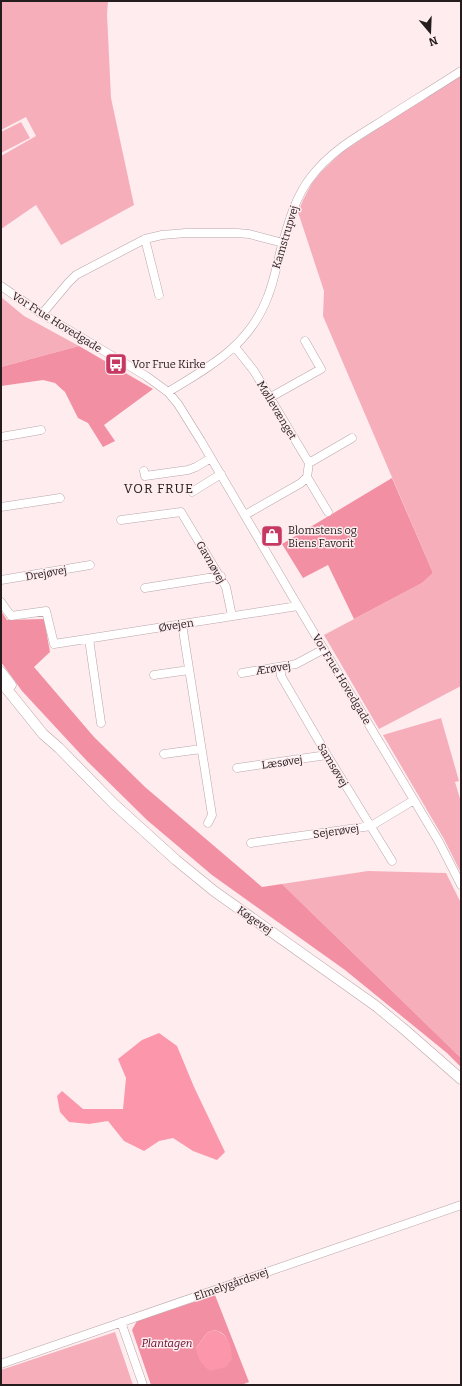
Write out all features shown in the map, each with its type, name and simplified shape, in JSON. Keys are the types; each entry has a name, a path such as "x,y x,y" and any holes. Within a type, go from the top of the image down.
{"main road":[{"name":"Køgevej","path":"1,672 60,748"},
{"name":"Køgevej","path":"1,682 43,734 60,748 109,800 176,860 214,891 376,1006 461,1079"}],"street":[{"name":"Kamstrupvej","path":"168,392 212,366 235,347 258,318 268,295 296,202 310,178 323,163 341,147 461,71"},
{"path":"42,314 76,275 145,239 162,235 186,233 237,233 249,234 283,243"},
{"path":"145,239 159,296"},
{"name":"Vor Frue Hovedgade","path":"1,286 42,314 146,376 168,392 183,410 439,842 461,885"},
{"path":"271,397 321,369 305,341"},
{"name":"Møllevænget","path":"235,347 254,371 271,397 309,463"},
{"path":"1,437 41,430"},
{"path":"244,515 301,483 307,477 309,463 352,438"},
{"path":"144,471 145,476 188,470 211,458"},
{"path":"192,492 221,474"},
{"path":"307,477 328,512"},
{"path":"1,507 60,498"},
{"name":"Gavnøvej","path":"120,520 181,512 221,576 229,596 232,616"},
{"name":"Drejøvej","path":"1,580 90,565"},
{"path":"145,588 221,576"},
{"name":"Øvejen","path":"1,602 11,616 46,611 54,644 298,606"},
{"path":"182,624 212,815 208,823"},
{"path":"89,638 101,723"},
{"name":"Ærøvej","path":"242,673 296,664 324,649"},
{"name":"Samsøvej","path":"281,667 281,676 327,755 392,861"},
{"path":"154,675 189,670"},
{"path":"164,754 201,748"},
{"name":"Læsøvej","path":"237,768 327,755"},
{"name":"Sejerøvej","path":"251,843 371,826 414,800"},
{"name":"Elmelygårdsvej","path":"1,1364 461,1205"},
{"path":"121,1322 143,1385"}],"shaded area":[{"path":"1,1 108,1 107,14 111,98 134,205 61,245 36,205 1,229 1,156 36,136 26,117 1,130"},
{"path":"461,74 461,686 379,729 324,635 422,583 433,573 323,316 324,291 298,212 312,183 342,152"},
{"path":"21,122 30,138 1,153 1,132"},
{"path":"1,297 24,316 79,346 1,367"},
{"path":"441,718 459,781 455,782 461,802 461,873 444,839 383,735"},
{"path":"368,871 446,873 461,903 461,1058 282,884"},
{"path":"159,1033 177,1046 194,1087 225,1152 217,1160 193,1151 173,1138 159,1141 144,1151 124,1141 108,1121 89,1124 69,1122 60,1112 57,1096 62,1091 83,1109 123,1109 126,1078 118,1059 142,1040"},
{"path":"214,1330 226,1337 230,1345 232,1359 226,1367 210,1371 200,1361 196,1348 207,1333"},
{"path":"115,1332 133,1385 1,1385 1,1370"}],"green space":[{"path":"79,346 153,389 104,425 115,441 103,447 88,423 78,418 65,392 55,383 43,380 1,386 1,367"},
{"path":"392,478 433,573 422,583 354,619 328,565 303,578 282,544"},
{"path":"1,611 7,620 44,619 50,652 34,667 94,737 145,787 262,887 282,884 461,1058 461,1067 447,1053 345,970 212,875 147,820 87,761 22,691 1,662"},
{"name":"Plantagen","path":"215,1295 249,1382 241,1385 151,1385 132,1330 137,1321","holes":["214,1330 226,1337 231,1351 196,1348 207,1333"]}],"place":[{"name":"Vor Frue Kirke","path":"116,364"},
{"name":"Blomstens og Biens Favorit","path":"272,536"}],"district":[{"name":"VOR FRUE","path":"159,488"}]}
